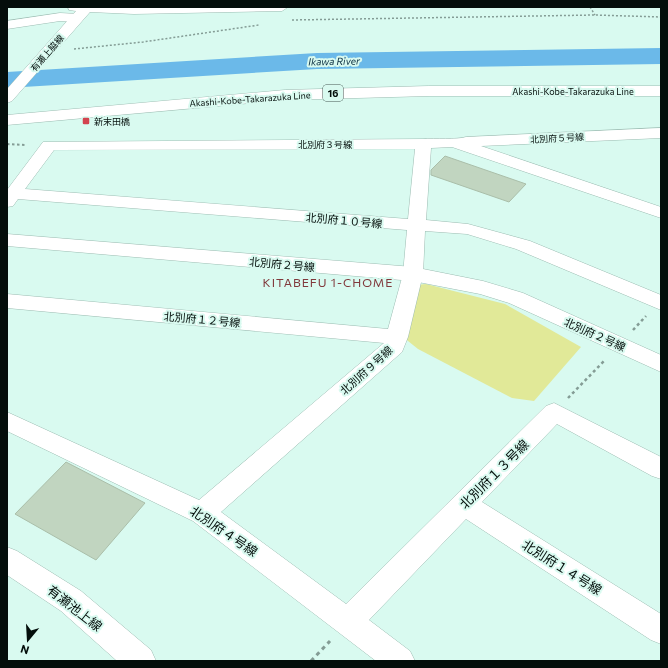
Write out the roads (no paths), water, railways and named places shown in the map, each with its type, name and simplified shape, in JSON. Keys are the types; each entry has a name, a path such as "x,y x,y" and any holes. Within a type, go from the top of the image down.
{"street":[{"path":"7,25 60,17 81,10 282,7"},
{"name":"有瀬上脇線","path":"7,98 49,51 81,10"},
{"name":"Akashi-Kobe-Takarazuka Line","path":"7,120 285,95 429,91 661,91"},
{"name":"北別府５号線","path":"453,142 539,140 661,133"},
{"name":"北別府３号線","path":"10,198 49,145 424,144 453,142 661,213"},
{"name":"北別府９号線","path":"202,513 394,347 413,274 424,144"},
{"name":"北別府１０号線","path":"10,198 468,229 523,244 660,302"},
{"name":"北別府２号線","path":"7,240 413,274 483,288 516,298 661,364"},
{"name":"北別府１２号線","path":"7,301 397,337"},
{"name":"北別府１３号線","path":"348,622 554,412 661,469"},
{"name":"北別府４号線","path":"7,422 202,513 400,661"},
{"name":"北別府１４号線","path":"463,504 661,630"},
{"name":"有瀬池上線","path":"7,560 71,601 140,661"}],"waterway":[{"name":"Ikawa River","path":"7,80 317,61 661,56"}],"place":[{"name":"新末田橋","path":"86,121"}],"district":[{"name":"KITABEFU 1-CHOME","path":"328,282"}]}
